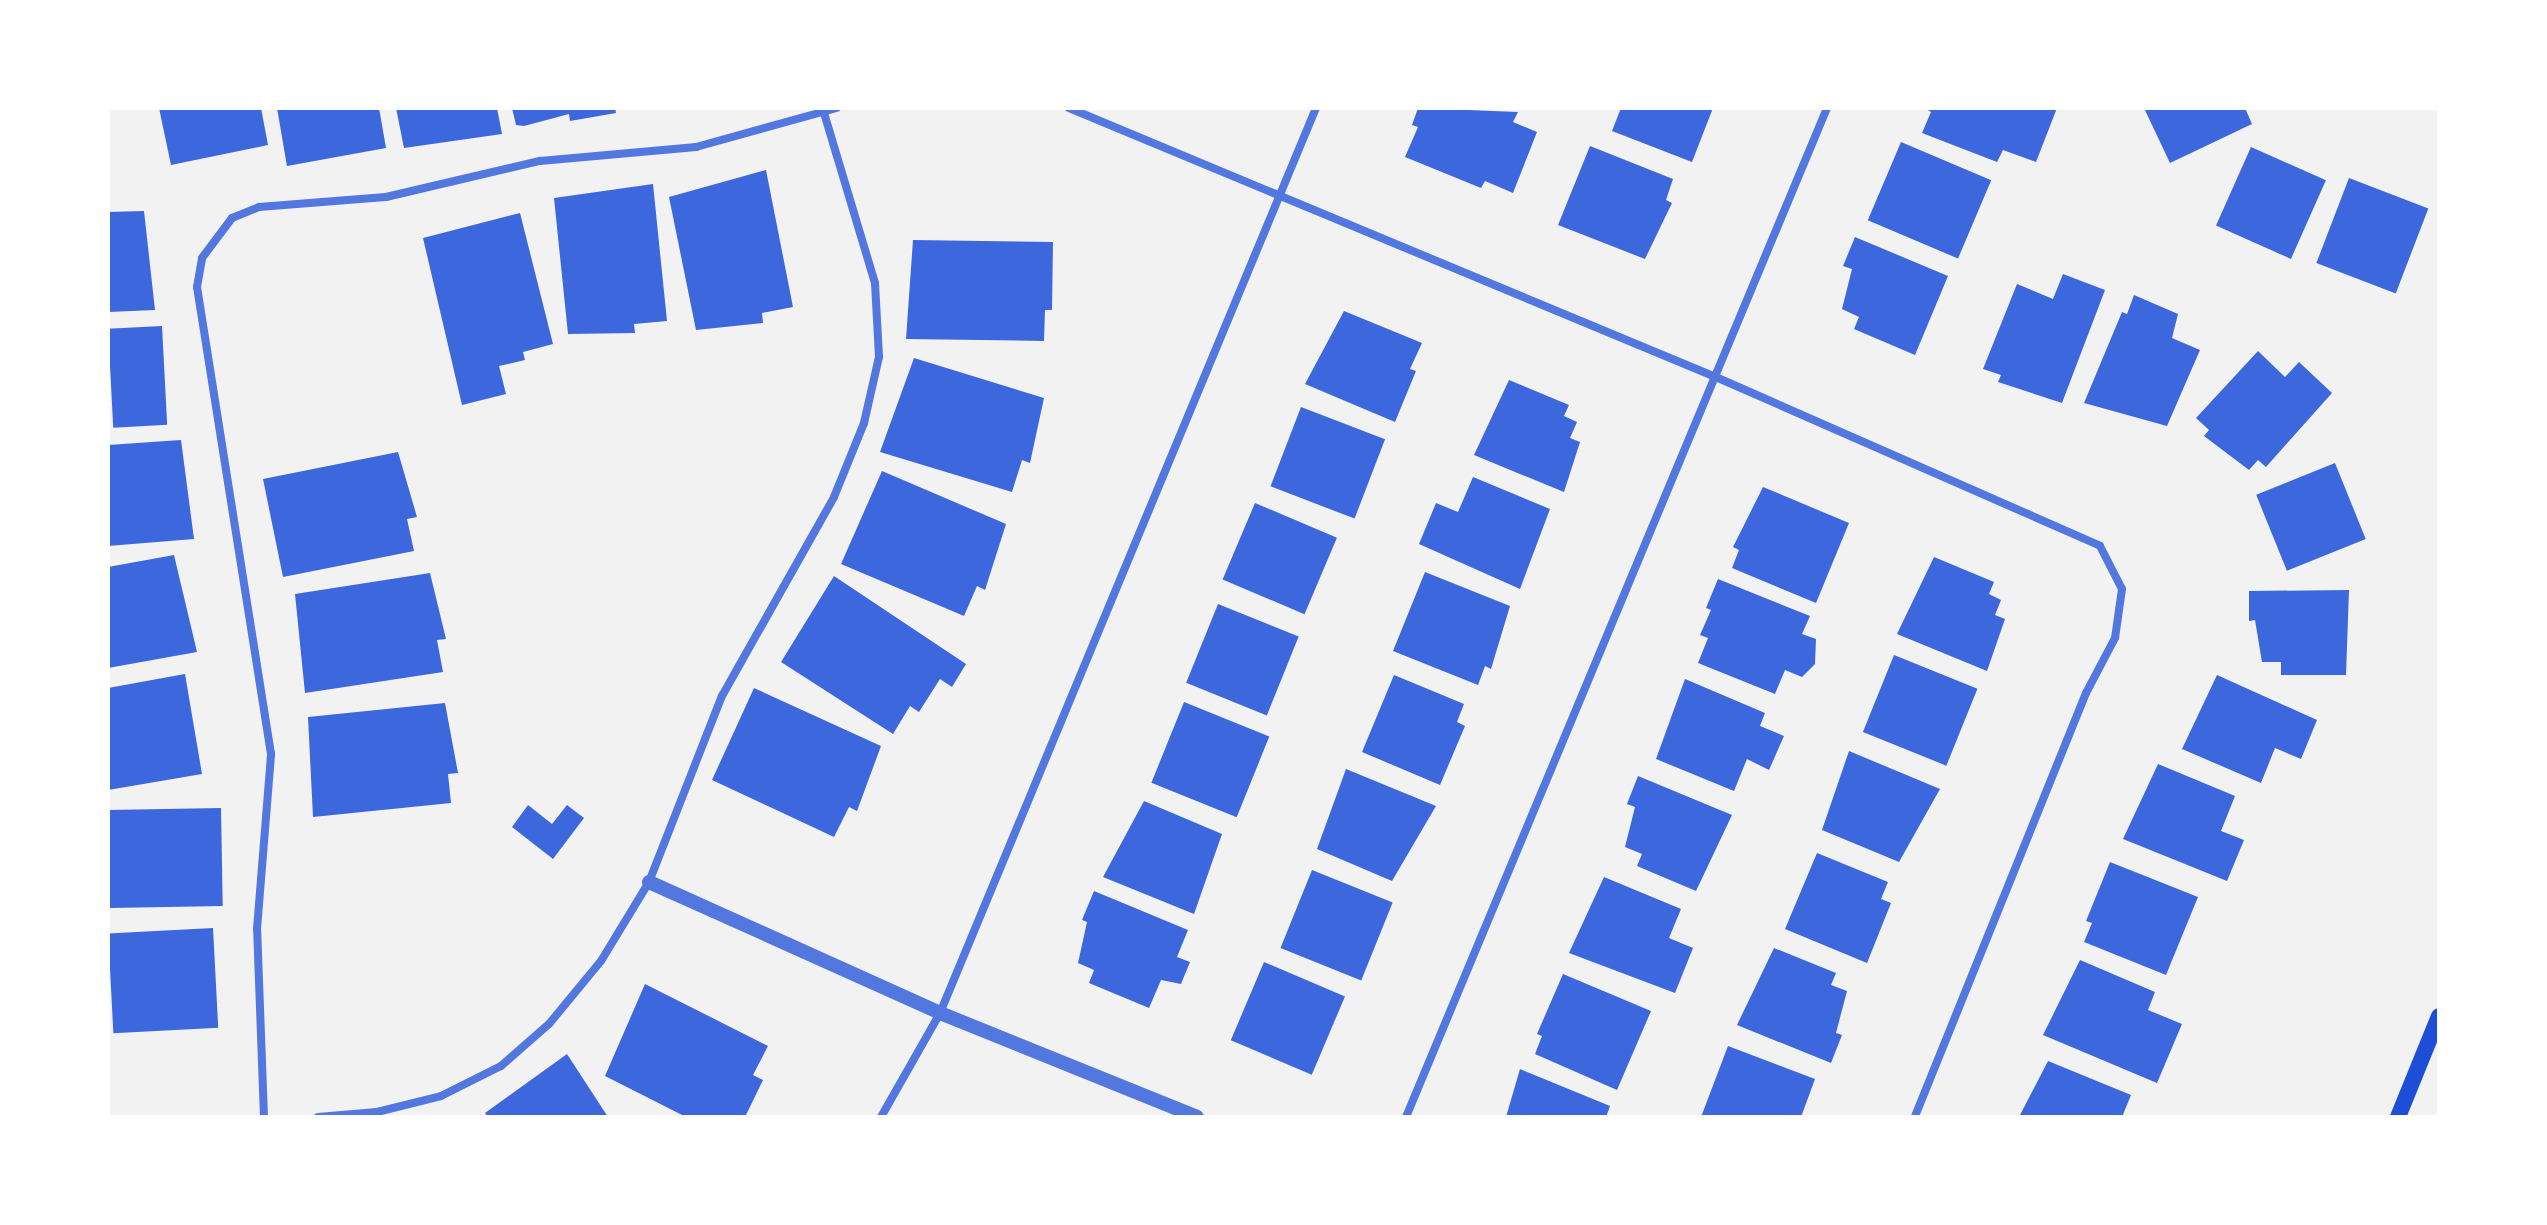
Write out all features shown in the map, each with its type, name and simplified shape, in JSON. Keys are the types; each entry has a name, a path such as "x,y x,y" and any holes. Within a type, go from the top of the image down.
{"main road":[{"path":"2398,1117 2439,1016"}],"street":[{"path":"264,1117 257,929 271,754 197,287 202,258 217,233 232,218 259,207 386,197 540,161 696,147 837,108"},
{"path":"1069,108 1279,198 1718,378 2100,546 2122,589 2115,638 2086,693 1915,1117"},
{"path":"881,1117 940,1013 1316,108"},
{"path":"1406,1117 1718,378 1827,108"},
{"path":"318,1117 377,1112 441,1096 501,1066 549,1024 601,961 649,882 722,696 834,497 864,423 879,357 875,283 824,113"},
{"path":"649,882 940,1013 1197,1117"}],"building":[{"path":"159,108 261,108 268,145 171,165"},
{"path":"277,108 379,108 386,148 287,166"},
{"path":"396,108 497,108 502,134 404,148"},
{"path":"512,108 615,108 616,113 570,121 569,114 524,126 516,125"},
{"path":"1418,108 1518,112 1513,122 1537,132 1513,193 1485,181 1481,188 1405,157 1418,127 1412,125"},
{"path":"1621,108 1713,108 1692,162 1612,131"},
{"path":"1925,108 2057,108 2036,162 2003,150 1997,162 1922,133 1931,112"},
{"path":"2144,108 2245,108 2252,124 2170,163"},
{"path":"1901,142 1991,180 1958,259 1868,220"},
{"path":"1590,146 1673,179 1666,200 1672,203 1645,259 1558,225"},
{"path":"2251,147 2326,180 2291,259 2216,226"},
{"path":"766,170 793,307 762,313 763,323 696,330 669,197"},
{"path":"2349,178 2428,208 2396,293 2316,263"},
{"path":"653,184 667,321 634,324 635,333 568,334 554,198"},
{"path":"144,211 155,310 108,312 108,212"},
{"path":"520,213 553,344 523,352 525,360 499,366 506,394 462,405 423,238"},
{"path":"1855,237 1948,276 1915,355 1854,329 1859,317 1842,309 1852,269 1843,266"},
{"path":"913,240 1053,242 1052,310 1045,310 1044,341 906,339"},
{"path":"2063,274 2105,290 2062,403 1998,382 2001,375 1983,369 2017,284 2053,299"},
{"path":"2134,295 2178,314 2172,338 2200,350 2167,426 2084,403 2122,312 2127,314"},
{"path":"1344,311 1422,343 1410,369 1416,371 1395,422 1305,384"},
{"path":"162,326 167,425 113,428 108,329"},
{"path":"2258,351 2285,377 2299,362 2332,393 2266,467 2258,460 2249,470 2204,436 2209,430 2196,418"},
{"path":"914,358 1044,398 1030,463 1022,460 1012,492 880,452"},
{"path":"1509,380 1569,405 1564,416 1577,422 1570,438 1580,442 1564,492 1474,455"},
{"path":"1301,407 1385,439 1355,519 1271,486"},
{"path":"181,440 194,539 108,546 108,445"},
{"path":"398,452 417,517 407,519 414,551 283,577 263,479"},
{"path":"2335,463 2366,539 2287,571 2256,495"},
{"path":"882,471 1006,524 985,590 977,586 964,616 841,564"},
{"path":"1473,477 1550,509 1520,589 1419,544 1436,503 1458,512"},
{"path":"1763,487 1849,523 1816,603 1732,568 1739,550 1733,547"},
{"path":"1255,503 1337,538 1304,614 1223,579"},
{"path":"174,555 197,652 108,668 108,567"},
{"path":"1934,557 1994,582 1989,594 2001,600 1995,615 2005,619 1987,671 1897,634"},
{"path":"1425,572 1510,606 1491,669 1485,666 1478,685 1393,651"},
{"path":"430,573 446,639 437,640 443,672 305,693 295,594"},
{"path":"834,576 966,664 952,687 940,679 919,712 910,706 893,734 781,662"},
{"path":"1718,579 1810,616 1802,634 1816,639 1815,664 1802,677 1785,670 1775,694 1698,663 1708,638 1700,635 1711,610 1706,608"},
{"path":"2349,590 2346,675 2281,675 2281,662 2262,662 2255,620 2249,621 2249,591"},
{"path":"1218,604 1299,637 1267,715 1186,683"},
{"path":"1894,655 1977,689 1946,766 1863,732"},
{"path":"185,674 202,774 108,790 108,688"},
{"path":"1394,675 1464,704 1457,722 1465,726 1440,785 1362,752"},
{"path":"2217,675 2317,720 2301,759 2275,748 2261,783 2182,749"},
{"path":"1685,679 1765,713 1760,726 1784,736 1769,770 1747,759 1734,791 1656,759"},
{"path":"754,688 881,746 857,811 849,807 834,837 712,780"},
{"path":"1184,702 1269,736 1237,817 1151,783"},
{"path":"445,703 458,773 448,774 451,803 313,817 308,717"},
{"path":"1849,751 1940,789 1899,862 1822,830"},
{"path":"2158,764 2235,796 2221,831 2244,840 2227,881 2123,839"},
{"path":"1346,769 1436,806 1392,881 1317,849"},
{"path":"1638,776 1732,815 1696,891 1637,866 1642,854 1625,847 1635,807 1627,804"},
{"path":"1144,801 1222,834 1194,914 1103,877"},
{"path":"528,805 552,824 567,805 584,818 553,859 512,827"},
{"path":"221,808 223,906 110,908 108,810"},
{"path":"1817,853 1888,882 1881,899 1891,903 1867,963 1785,929"},
{"path":"2110,862 2198,897 2166,975 2084,942 2092,923 2086,921"},
{"path":"1312,870 1393,903 1361,980 1281,948"},
{"path":"1604,877 1681,909 1669,938 1693,948 1675,993 1569,953"},
{"path":"1094,891 1188,930 1177,957 1190,962 1181,984 1161,980 1149,1008 1089,983 1094,970 1078,963 1087,922 1082,920"},
{"path":"213,928 218,1028 113,1033 108,933"},
{"path":"1774,948 1836,973 1831,985 1847,991 1836,1033 1842,1035 1831,1063 1737,1025"},
{"path":"2080,960 2155,992 2148,1010 2182,1024 2157,1083 2043,1035"},
{"path":"1264,962 1345,996 1312,1075 1231,1040"},
{"path":"1563,974 1651,1011 1617,1090 1535,1054 1542,1036 1537,1034"},
{"path":"645,984 768,1046 753,1075 763,1080 746,1115 686,1117 605,1076"},
{"path":"1728,1046 1815,1079 1801,1117 1701,1117"},
{"path":"567,1054 608,1117 488,1117 485,1113"},
{"path":"2048,1061 2131,1095 2122,1117 2019,1117"},
{"path":"1520,1069 1610,1106 1606,1117 1506,1117"}]}
